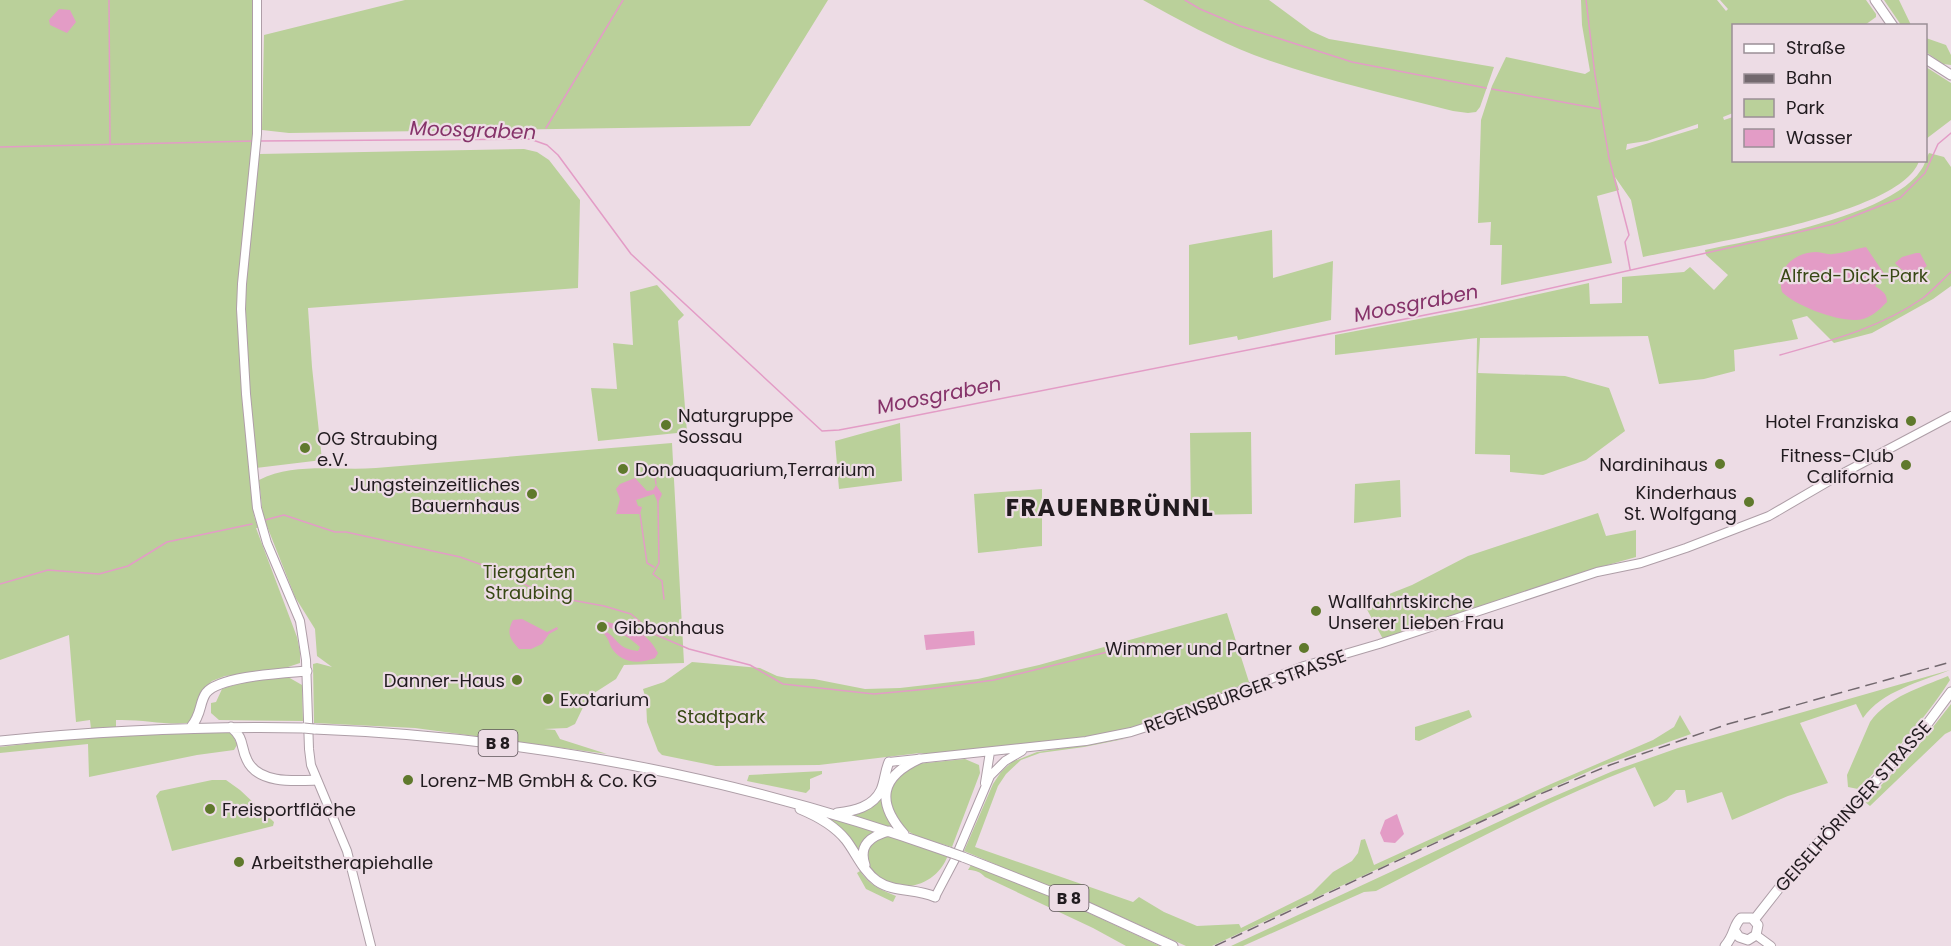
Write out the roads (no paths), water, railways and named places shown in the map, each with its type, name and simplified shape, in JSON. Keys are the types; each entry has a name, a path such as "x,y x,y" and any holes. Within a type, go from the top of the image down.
{"main road":[{"path":"1875,0 1892,24"},
{"path":"1927,60 1951,75"},
{"path":"191,727 201,710 207,692 220,683 307,672"},
{"name":"GEISELHÖRINGER STRASSE","path":"1754,920 1794,869 1916,738 1951,692"},
{"path":"201,710 205,718 215,727"},
{"name":"B 8","path":"0,741 191,727 309,728 437,736 539,749 652,768 833,813 905,836 1077,902 1173,946"},
{"path":"231,727 242,741 243,751 250,766 262,774 283,780 316,780"},
{"path":"242,741 252,727"},
{"path":"905,836 889,815 885,801 888,784 894,774 919,759"},
{"path":"888,762 894,774"},
{"path":"833,813 856,810 875,798 882,789 888,762"},
{"path":"773,797 815,816 833,828 846,840 866,870 877,881 889,887 925,892 935,897"},
{"path":"866,870 862,857 866,844 872,837 890,831"},
{"path":"1725,946 1733,937 1736,924 1741,918 1754,920 1758,929 1756,935 1751,939 1738,943 1735,931"}],"street":[{"path":"257,0 256,147 241,309 246,394 257,508 262,531 300,621 305,644 307,672 309,756 316,780 347,851 371,946"},
{"name":"REGENSBURGER STRASSE","path":"888,762 1032,748 1131,732 1304,666 1387,642 1597,572 1641,563 1686,548 1769,516 1951,416"},
{"path":"935,897 954,861 984,788 997,768 1013,755 1032,748"},
{"path":"990,752 995,758 997,768"},
{"path":"984,788 990,752"},
{"path":"1756,935 1770,946"}],"water":[{"path":"59,9 70,10 76,22 67,33 50,25 49,20"},
{"path":"1866,247 1885,275 1875,286 1885,294 1887,299 1879,310 1870,316 1854,320 1833,317 1798,303 1782,292 1781,277 1793,259 1807,253 1828,254"},
{"path":"1920,253 1927,266 1914,273 1906,272 1895,263 1902,257"},
{"path":"635,478 647,491 653,490 656,485 662,494 658,503 654,494 636,500 638,506 642,507 640,514 616,514 620,499 616,489 620,484"},
{"path":"522,619 547,632 557,627 558,629 549,634 542,644 531,649 519,649 511,639 509,632 513,620"},
{"path":"607,622 643,634 658,653 655,658 637,662 620,657 615,653 604,634 607,632 627,649 638,651 640,647 607,626"},
{"path":"974,631 975,645 926,650 924,635"},
{"path":"1397,814 1404,834 1395,843 1384,842 1380,833 1385,820"}],"waterway":[{"path":"109,0 110,143"},
{"path":"546,128 623,0"},
{"path":"1185,0 1240,26 1352,62 1486,88"},
{"path":"1586,0 1595,75 1609,158 1629,235 1625,242 1630,269"},
{"path":"1492,89 1600,109"},
{"name":"Moosgraben","path":"259,141 530,139 547,145 558,155 631,254 822,431 898,419 1481,304 1834,224 1900,198 1925,173 1938,144 1951,133"},
{"name":"Moosgraben","path":"0,147 254,141"},
{"path":"1780,355 1872,326 1890,318 1923,298 1951,272"},
{"path":"654,468 656,484"},
{"path":"658,501 659,563 653,574 662,581 664,599"},
{"path":"640,514 647,563 654,567"},
{"path":"265,520 284,515 335,532 346,532 460,557 505,573 544,595 604,606 631,614 654,634 689,649 750,665 783,684 874,694 928,689 994,680 1144,643"},
{"path":"0,584 48,570 99,574 128,566 167,542 252,524"}],"railway":[{"path":"1215,946 1538,795 1610,765 1728,724 1951,662"}],"place":[{"name":"Hotel Franziska","path":"1911,421"},
{"name":"Naturgruppe Sossau","path":"666,425"},
{"name":"OG Straubing e.V.","path":"305,448"},
{"name":"Nardinihaus","path":"1720,464"},
{"name":"Fitness-Club California","path":"1906,465"},
{"name":"Donauaquarium,Terrarium","path":"623,469"},
{"name":"Jungsteinzeitliches Bauernhaus","path":"532,494"},
{"name":"Kinderhaus St. Wolfgang","path":"1749,502"},
{"name":"Wallfahrtskirche Unserer Lieben Frau","path":"1316,611"},
{"name":"Gibbonhaus","path":"602,627"},
{"name":"Wimmer und Partner","path":"1304,648"},
{"name":"Danner-Haus","path":"517,680"},
{"name":"Exotarium","path":"548,699"},
{"name":"Lorenz-MB GmbH & Co. KG","path":"408,780"},
{"name":"Freisportfläche","path":"210,809"},
{"name":"Arbeitstherapiehalle","path":"239,862"}],"district":[{"name":"FRAUENBRÜNNL","path":"1110,507"}],"park label":[{"name":"Alfred-Dick-Park","path":"1854,275"},
{"name":"Tiergarten Straubing","path":"529,581"},
{"name":"Stadtpark","path":"721,716"}]}
